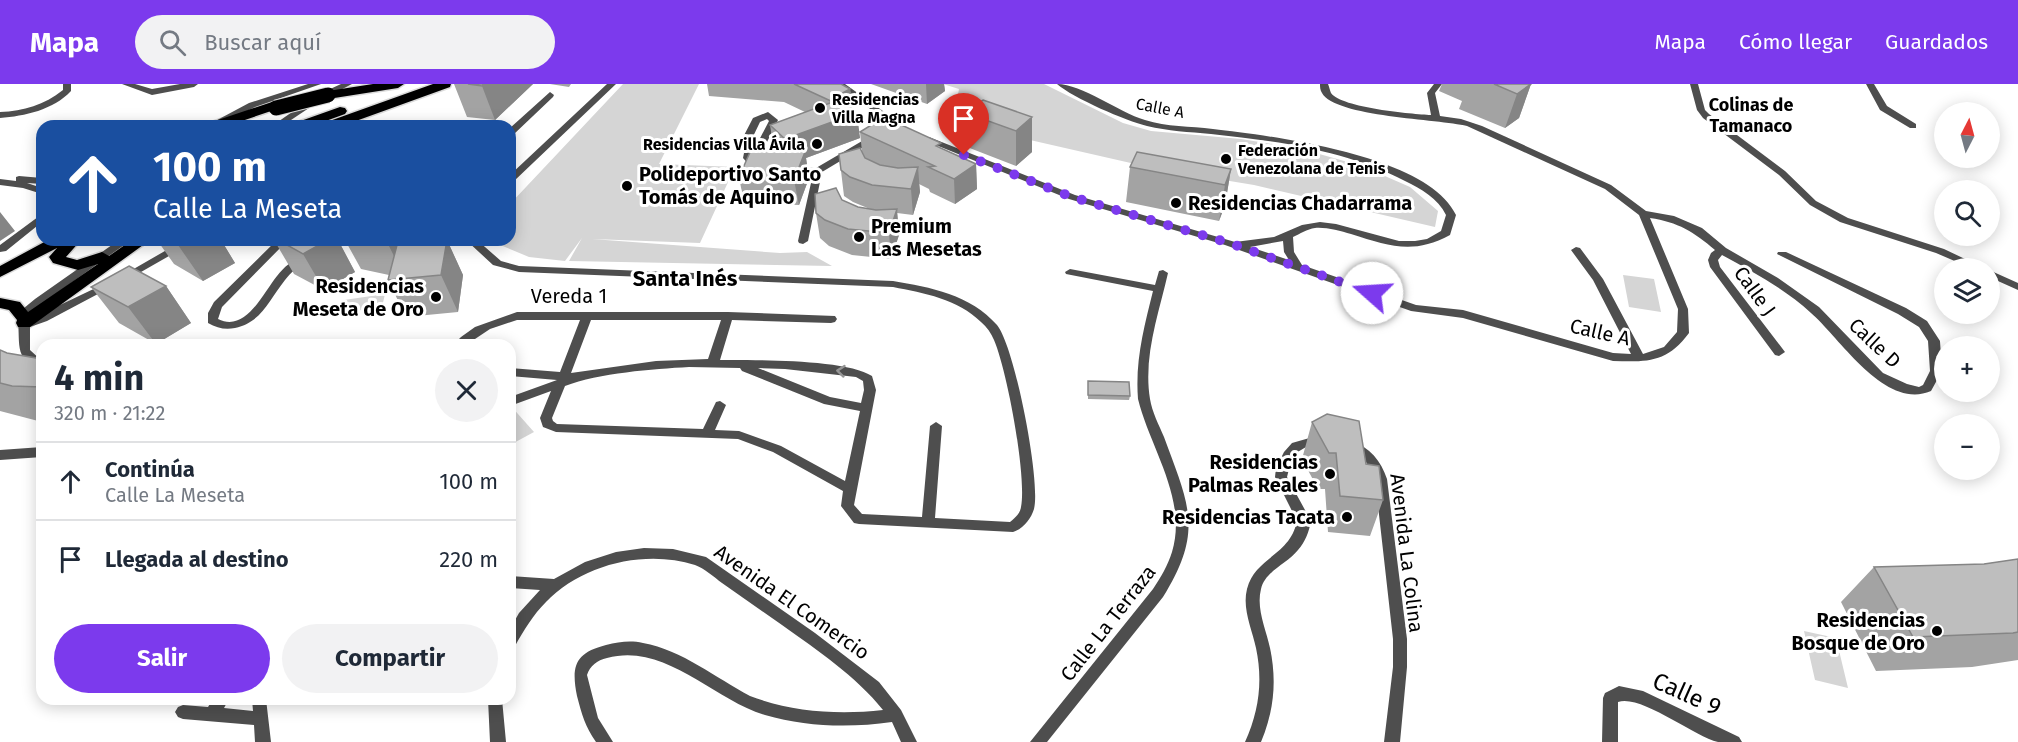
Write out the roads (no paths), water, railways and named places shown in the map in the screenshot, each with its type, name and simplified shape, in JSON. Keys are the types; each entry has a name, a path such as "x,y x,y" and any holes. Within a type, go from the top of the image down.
{"highway":[{"path":"386,84 397,84"},
{"path":"231,120 324,92 397,84"},
{"path":"317,120 416,84"},
{"path":"346,120 445,84"},
{"path":"244,120 324,92"},
{"path":"1,253 36,238"},
{"path":"0,272 49,246"},
{"path":"67,246 57,257 59,260 78,265 102,257"},
{"path":"0,303 14,306 24,321 133,246"}],"street":[{"path":"0,115 17,114 52,102 66,90 67,84"},
{"path":"126,84 152,92 194,84"},
{"path":"223,120 252,105 317,84"},
{"path":"516,174 612,84"},
{"path":"838,84 896,124 942,147 1072,197 1229,243"},
{"name":"Calle A","path":"1061,84 1120,114 1151,125 1303,146 1368,162 1404,176 1432,192 1445,203 1451,215 1446,234 1429,243 1387,243 1340,228 1320,225 1301,228 1288,236 1260,242 1229,243"},
{"name":"Calle A","path":"1229,243 1415,308 1463,314 1613,357 1651,357 1668,350 1680,339 1684,325 1683,309 1643,214 1608,187 1512,144 1481,127 1391,114 1338,100 1326,93 1324,84"},
{"path":"1436,119 1431,93 1438,84"},
{"path":"1694,84 1701,110 1706,116 1782,173 1813,203 1844,220 1956,258"},
{"path":"1870,84 1884,108 1913,126"},
{"path":"284,120 324,92"},
{"path":"516,127 550,94"},
{"path":"787,169 818,171 896,124"},
{"path":"749,153 748,158 753,164 767,168"},
{"path":"803,241 818,171"},
{"path":"0,180 36,181"},
{"path":"0,180 36,189"},
{"name":"Calle D","path":"1643,214 1670,218 1689,225 1707,236 1722,250 1774,280 1815,310 1879,376 1904,388 1920,391 1927,388 1936,371 1935,351 1934,341 1923,324 1902,310 1782,254"},
{"path":"1,253 36,220"},
{"path":"1,253 36,228"},
{"path":"1288,236 1289,252 1298,267"},
{"path":"36,362 30,359 24,350 24,321 39,301 118,246"},
{"path":"24,321 91,295 181,246"},
{"path":"277,246 218,305 212,320 224,325 244,322 261,310 286,272 315,255"},
{"path":"479,246 497,263 519,269 893,284 935,294 971,308 982,315 1002,340 1025,449 1029,507 1023,520 1013,527 859,519 847,506 870,390 868,379 859,373 785,365 712,363 656,365 567,380 516,400"},
{"path":"1576,250 1598,279 1639,358"},
{"name":"Calle J","path":"1722,250 1715,255 1713,260 1715,267 1779,352"},
{"path":"1070,272 1160,289"},
{"name":"Calle La Terraza","path":"1038,742 1158,593 1173,572 1182,548 1182,511 1144,400 1143,357 1164,273"},
{"path":"2000,278 2018,287"},
{"path":"587,315 567,380 546,418 548,424 556,428 708,432 739,435 757,440 850,489"},
{"name":"Vereda 1","path":"465,339 502,320 517,316 728,316 831,319"},
{"path":"712,363 728,316"},
{"path":"739,365 812,396 866,408"},
{"path":"516,373 567,380"},
{"path":"708,432 720,405"},
{"path":"928,523 936,426"},
{"name":"Avenida La Colina","path":"1253,742 1260,728 1269,688 1256,624 1253,594 1260,574 1299,540 1302,530 1304,520 1281,477 1286,455 1293,448 1317,440 1342,442 1366,454 1378,469 1381,479 1400,639 1400,667 1392,742"},
{"path":"0,455 36,452"},
{"name":"Avenida El Comercio","path":"516,632 529,609 554,585 595,564 636,553 681,555 701,561 842,661 874,687 896,715 909,742"},
{"path":"516,582 554,585"},
{"path":"605,742 591,721 580,675 588,659 618,648 648,651 661,655 683,665 745,702 766,709 825,718 876,718 896,715"},
{"name":"Calle 9","path":"1610,742 1610,698 1619,693 1638,696 1734,742"},
{"path":"212,714 218,705"},
{"path":"259,705 263,742"},
{"path":"495,705 498,742"},
{"path":"183,712 260,719"}],"place":[{"name":"Residencias Villa Magna","path":"820,108"},
{"name":"Residencias Villa Ávila","path":"817,144"},
{"name":"Federación Venezolana de Tenis","path":"1226,159"},
{"name":"Polideportivo Santo Tomás de Aquino","path":"627,186"},
{"name":"Residencias Chadarrama","path":"1176,203"},
{"name":"Premium Las Mesetas","path":"859,237"},
{"name":"Residencias Meseta de Oro","path":"436,297"},
{"name":"Residencias Palmas Reales","path":"1330,474"},
{"name":"Residencias Tacata","path":"1347,517"},
{"name":"Residencias Bosque de Oro","path":"1937,631"}],"district":[{"name":"Colinas de Tamanaco","path":"1751,115"},
{"name":"Santa Inés","path":"685,278"}]}
